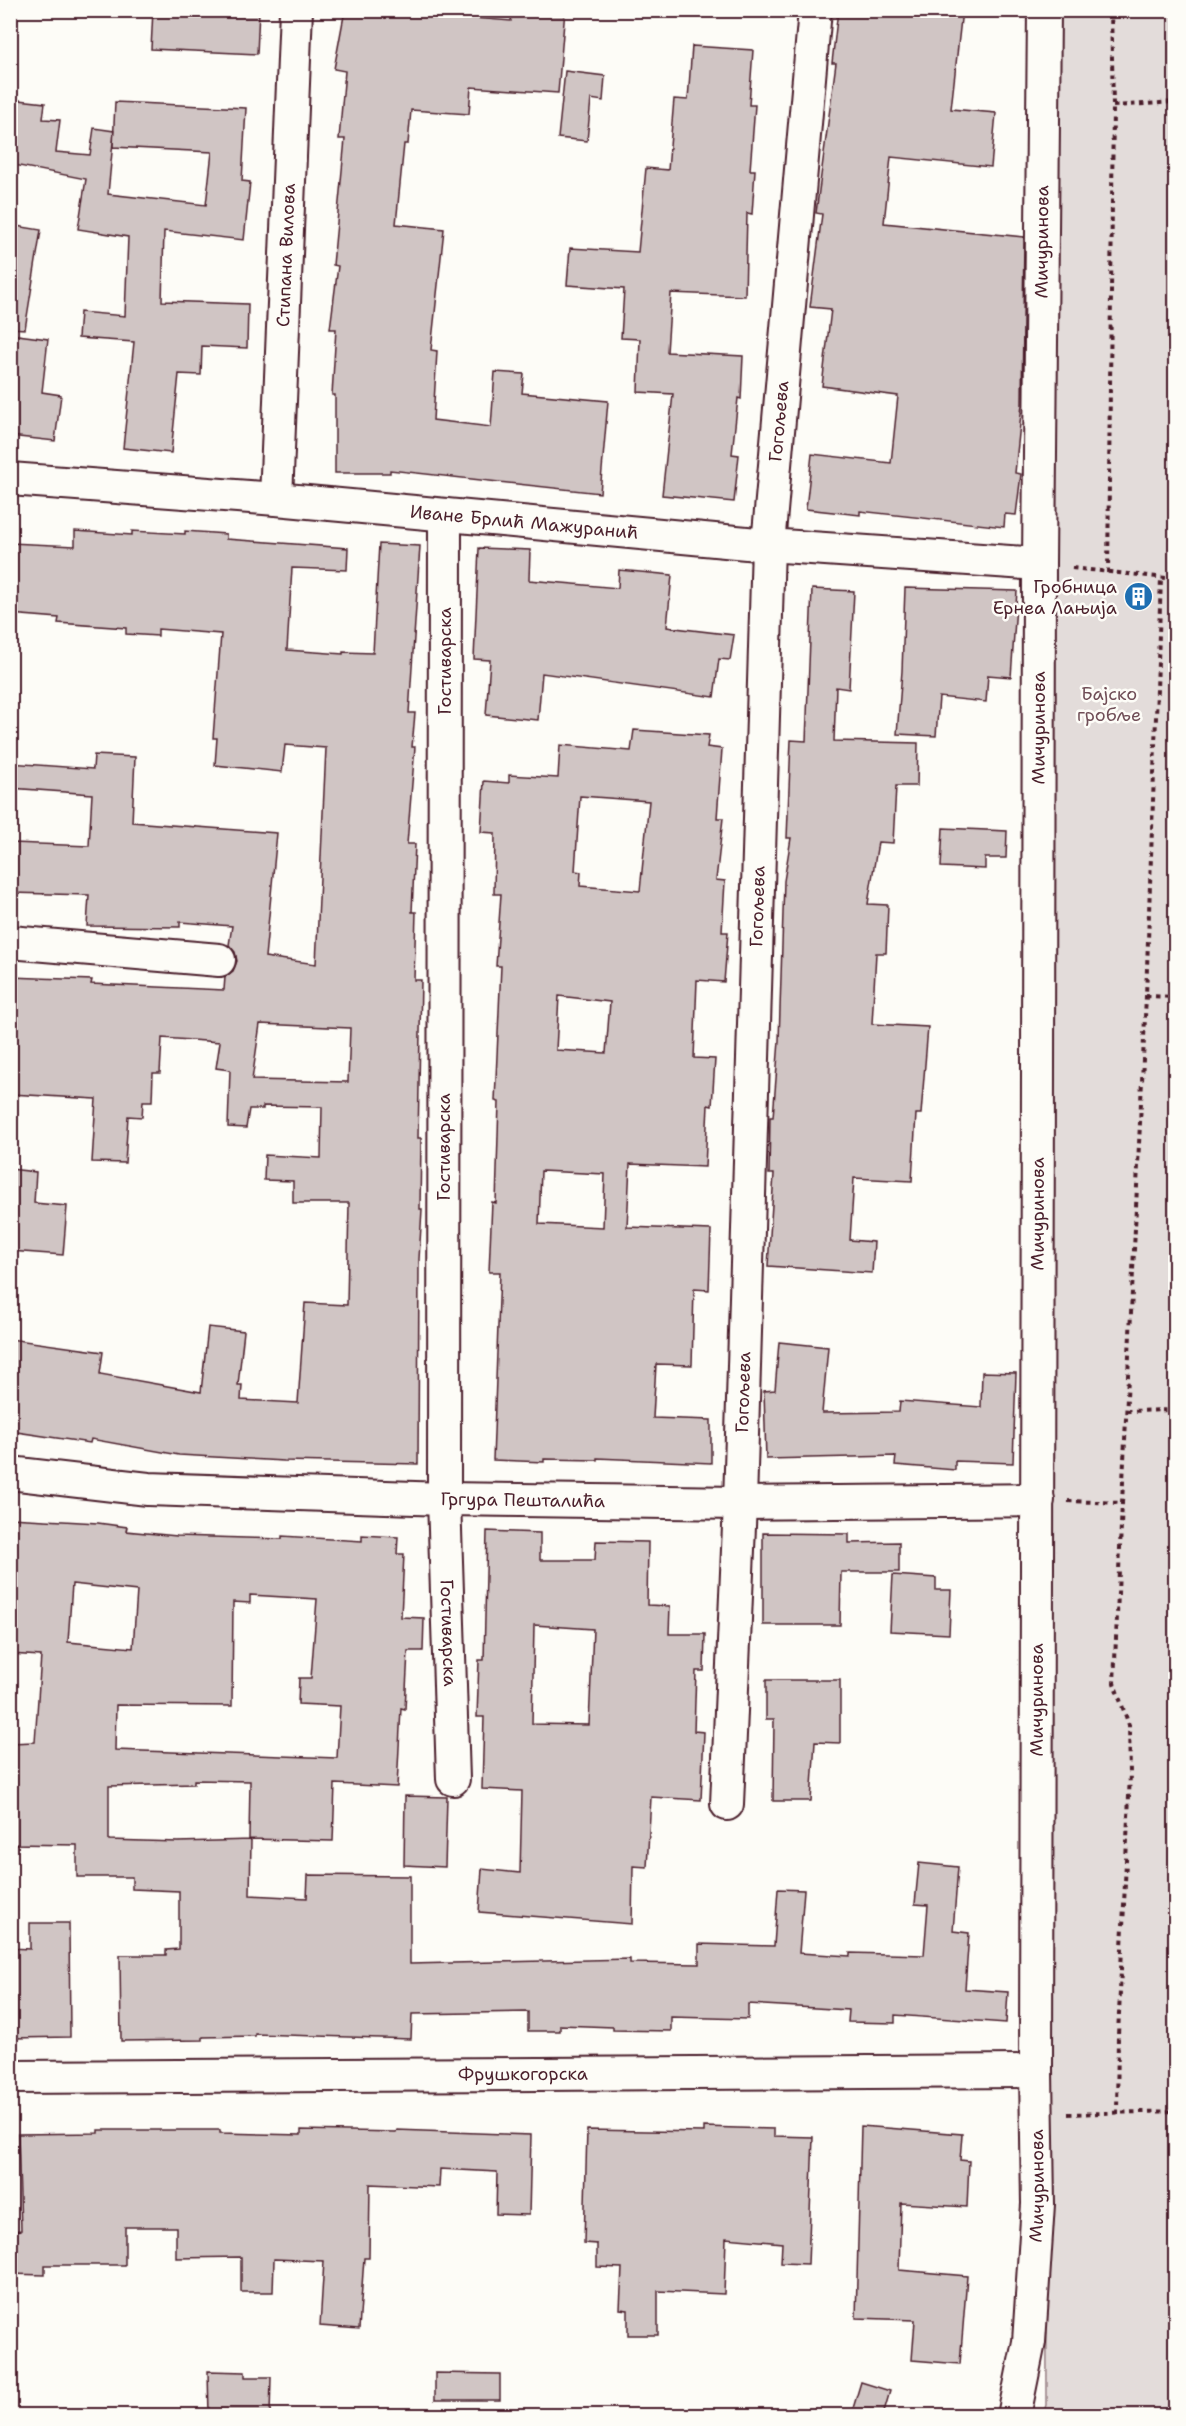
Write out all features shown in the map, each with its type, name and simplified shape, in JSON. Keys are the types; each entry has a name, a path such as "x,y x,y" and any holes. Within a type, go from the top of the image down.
{"street":[{"name":"Стипана Вилова","path":"276,499 296,10"},
{"name":"Гогољева","path":"727,1804 740,1503 768,545 815,10"},
{"name":"Мичуринова","path":"1014,2415 1029,2342 1038,2204 1036,2071 1039,564 1044,10"},
{"name":"Иване Брлић Мажуранић","path":"10,479 276,499 768,545 1039,564"},
{"name":"Гостиварска","path":"445,515 444,1499 453,1779"},
{"path":"10,942 219,960"},
{"name":"Гргура Пешталића","path":"10,1473 148,1489 444,1499 740,1503 1038,1500"},
{"name":"Фрушкогорска","path":"10,2077 1036,2071"}],"path":[{"path":"1108,573 1113,106 1111,10"},
{"path":"1113,106 1176,102"},
{"path":"1039,564 1176,579"},
{"path":"1117,2114 1118,2035 1130,1774 1129,1725 1114,1683 1146,996 1161,578"},
{"path":"1146,996 1176,996"},
{"path":"1126,1411 1176,1410"},
{"path":"1038,1500 1122,1503"},
{"path":"1036,2114 1176,2111"}],"green space":[{"name":"Бајско гробље","path":"1050,11 1175,11 1175,2415 1044,2415 1047,2405 1042,286"}],"building":[{"path":"153,10 259,10 257,54 151,49"},
{"path":"345,10 437,10 437,15 511,21 512,10 565,10 558,93 471,87 469,114 411,110 408,144 404,144 396,224 444,229 431,350 437,351 433,420 491,427 495,372 524,374 522,393 608,401 600,493 390,470 390,473 335,473 335,395 332,395 336,329 330,329 338,266 333,265 345,139 339,139 345,71 334,69"},
{"path":"838,10 962,10 951,109 996,113 991,167 891,157 884,223 1024,237 1022,404 1015,473 1021,474 1016,515 1005,514 1004,527 860,511 860,515 806,509 812,454 891,463 898,396 822,386 831,309 810,307 822,214 816,213 836,63 832,63"},
{"path":"692,46 753,50 749,105 755,105 750,170 755,170 752,214 747,213 745,296 671,293 667,352 743,356 741,399 738,398 732,454 739,455 734,502 662,495 673,394 638,392 640,339 621,338 624,289 567,285 570,248 638,252 646,168 668,170 674,99 688,100"},
{"path":"565,71 605,76 603,101 591,99 587,141 558,138"},
{"path":"10,99 45,103 43,119 60,120 56,152 90,155 94,128 114,131 115,102 246,108 242,181 250,182 244,240 164,231 162,301 248,304 247,348 202,346 201,375 179,374 171,453 123,448 134,342 78,338 80,312 125,316 128,237 78,229 86,179 14,165 18,138 10,137","holes":["113,137 113,147 212,152 206,205 108,194"]},
{"path":"10,225 41,230 25,329 10,328"},
{"path":"10,334 48,339 42,392 61,395 55,441 10,436"},
{"path":"75,531 132,535 132,531 185,534 185,531 226,534 226,539 348,548 347,570 292,568 287,650 343,654 343,652 373,653 379,544 420,546 409,713 415,713 412,747 415,747 407,844 415,844 412,912 416,912 414,980 421,980 418,1138 421,1138 420,1209 422,1209 419,1259 418,1464 284,1461 179,1455 91,1439 90,1443 10,1431 10,1339 103,1352 100,1374 201,1392 208,1327 244,1331 238,1385 242,1385 241,1400 298,1403 305,1303 347,1305 349,1203 293,1203 293,1181 264,1180 265,1155 321,1158 322,1107 263,1106 263,1109 249,1109 246,1128 228,1127 230,1070 216,1068 220,1042 162,1038 160,1073 153,1073 152,1101 143,1101 142,1117 128,1116 125,1163 92,1162 96,1099 11,1094 14,1038 10,1038 10,977 92,980 91,984 224,990 225,977 233,971 237,961 235,952 229,945 232,926 180,922 180,927 87,926 89,895 12,893 13,843 89,846 92,794 10,788 10,763 93,769 94,755 135,757 132,822 277,833 265,957 316,964 326,748 285,745 282,772 215,765 217,738 213,738 221,634 158,629 158,636 126,634 126,628 58,623 59,618 10,614 10,543 75,546","holes":["260,1024 350,1028 348,1082 252,1080"]},
{"path":"479,548 530,550 529,580 618,588 619,570 672,575 667,627 734,635 730,660 719,659 714,697 542,673 538,720 486,715 490,660 474,659"},
{"path":"905,588 1017,591 1011,677 988,675 986,702 939,697 936,736 897,734"},
{"path":"812,589 854,591 849,689 836,687 834,741 918,743 917,786 896,786 893,843 878,842 868,904 888,905 886,953 876,953 872,1024 928,1027 921,1114 916,1114 912,1181 854,1178 850,1240 874,1242 872,1273 768,1266 774,1174 769,1174 770,1117 773,1117 779,1041 784,881 791,838 787,838 791,740 806,741"},
{"path":"634,730 709,735 707,747 722,749 717,818 723,818 716,880 725,881 722,932 728,932 724,982 697,980 694,1058 715,1059 712,1106 708,1105 705,1167 630,1164 627,1227 711,1230 709,1290 694,1289 692,1365 656,1364 653,1418 711,1420 711,1463 597,1458 597,1460 544,1459 544,1462 493,1460 500,1272 489,1272 492,1202 496,1203 499,1102 495,1101 501,966 496,966 501,894 494,894 495,833 481,832 484,781 509,783 509,775 558,778 560,745 631,751","holes":["580,796 649,801 640,891 580,886 581,872 575,871","559,996 610,1002 606,1053 556,1050","541,1171 605,1174 603,1227 539,1224"]},
{"path":"943,828 1007,831 1006,858 985,858 985,869 941,867"},
{"path":"10,1169 36,1172 34,1203 67,1206 63,1255 10,1251"},
{"path":"779,1342 828,1347 822,1413 899,1412 900,1401 981,1407 982,1372 1016,1373 1013,1463 955,1461 955,1470 895,1465 896,1456 766,1459 764,1391 775,1390"},
{"path":"10,1518 98,1523 127,1527 126,1531 177,1536 282,1539 282,1536 362,1541 362,1535 398,1537 397,1554 404,1554 401,1617 424,1618 423,1651 408,1651 405,1709 401,1708 397,1787 335,1784 333,1841 249,1839 250,1781 194,1780 194,1784 109,1786 109,1840 178,1842 251,1840 250,1895 307,1898 308,1875 410,1876 410,1964 630,1959 630,1963 699,1964 699,1944 774,1946 778,1889 804,1890 799,1953 850,1956 850,1953 924,1955 928,1905 915,1904 919,1863 958,1867 953,1931 969,1933 965,1989 1008,1992 1006,2023 895,2015 895,2023 848,2022 849,2010 748,2004 748,2019 671,2017 671,2031 613,2030 613,2027 560,2025 560,2031 528,2031 528,2012 412,2014 411,2039 255,2034 255,2036 203,2037 203,2040 121,2041 120,1955 166,1955 166,1950 179,1949 179,1891 132,1889 132,1877 77,1877 77,1845 10,1844 10,1743 35,1742 41,1656 10,1654","holes":["72,1584 137,1591 133,1648 68,1642","250,1595 317,1599 311,1678 299,1678 298,1704 340,1706 337,1758 115,1750 116,1705 232,1706 233,1602 250,1603"]},
{"path":"487,1531 540,1533 540,1560 595,1560 596,1541 648,1542 647,1605 670,1606 669,1634 705,1634 704,1671 696,1671 694,1731 704,1732 701,1800 651,1797 647,1867 633,1866 632,1924 479,1912 482,1869 520,1873 522,1791 482,1789 484,1717 477,1717 479,1660 484,1660","holes":["534,1625 593,1629 589,1725 532,1724"]},
{"path":"763,1533 849,1534 849,1543 899,1542 899,1572 841,1572 840,1625 763,1625"},
{"path":"893,1575 936,1578 936,1590 951,1590 949,1634 890,1631"},
{"path":"766,1680 840,1680 840,1743 815,1742 811,1801 773,1801 774,1719 766,1719"},
{"path":"405,1796 447,1797 445,1867 404,1865"},
{"path":"30,1923 69,1923 70,2037 13,2038 10,1948 30,1949"},
{"path":"861,2126 962,2134 960,2160 969,2161 967,2207 901,2203 899,2270 967,2276 960,2364 912,2360 915,2320 856,2318"},
{"path":"704,2127 774,2129 774,2136 813,2137 808,2264 781,2263 782,2243 726,2238 724,2294 658,2291 658,2335 628,2335 628,2310 620,2309 622,2268 597,2267 597,2244 584,2243 587,2130 704,2132"},
{"path":"98,2130 220,2130 220,2133 301,2135 301,2130 396,2132 397,2130 531,2135 529,2215 496,2214 497,2172 440,2169 439,2187 370,2184 369,2258 364,2258 359,2329 320,2326 324,2261 274,2259 273,2292 241,2292 241,2257 176,2258 176,2227 125,2227 125,2265 45,2265 45,2275 10,2274 10,2231 21,2230 18,2134 98,2133"},
{"path":"208,2371 245,2372 245,2377 271,2377 270,2415 209,2415"},
{"path":"435,2373 500,2374 500,2400 435,2400"},
{"path":"861,2382 890,2391 883,2415 851,2415"}],"place":[{"name":"Гробница Ернеа Лањија","path":"1138,597"}]}
